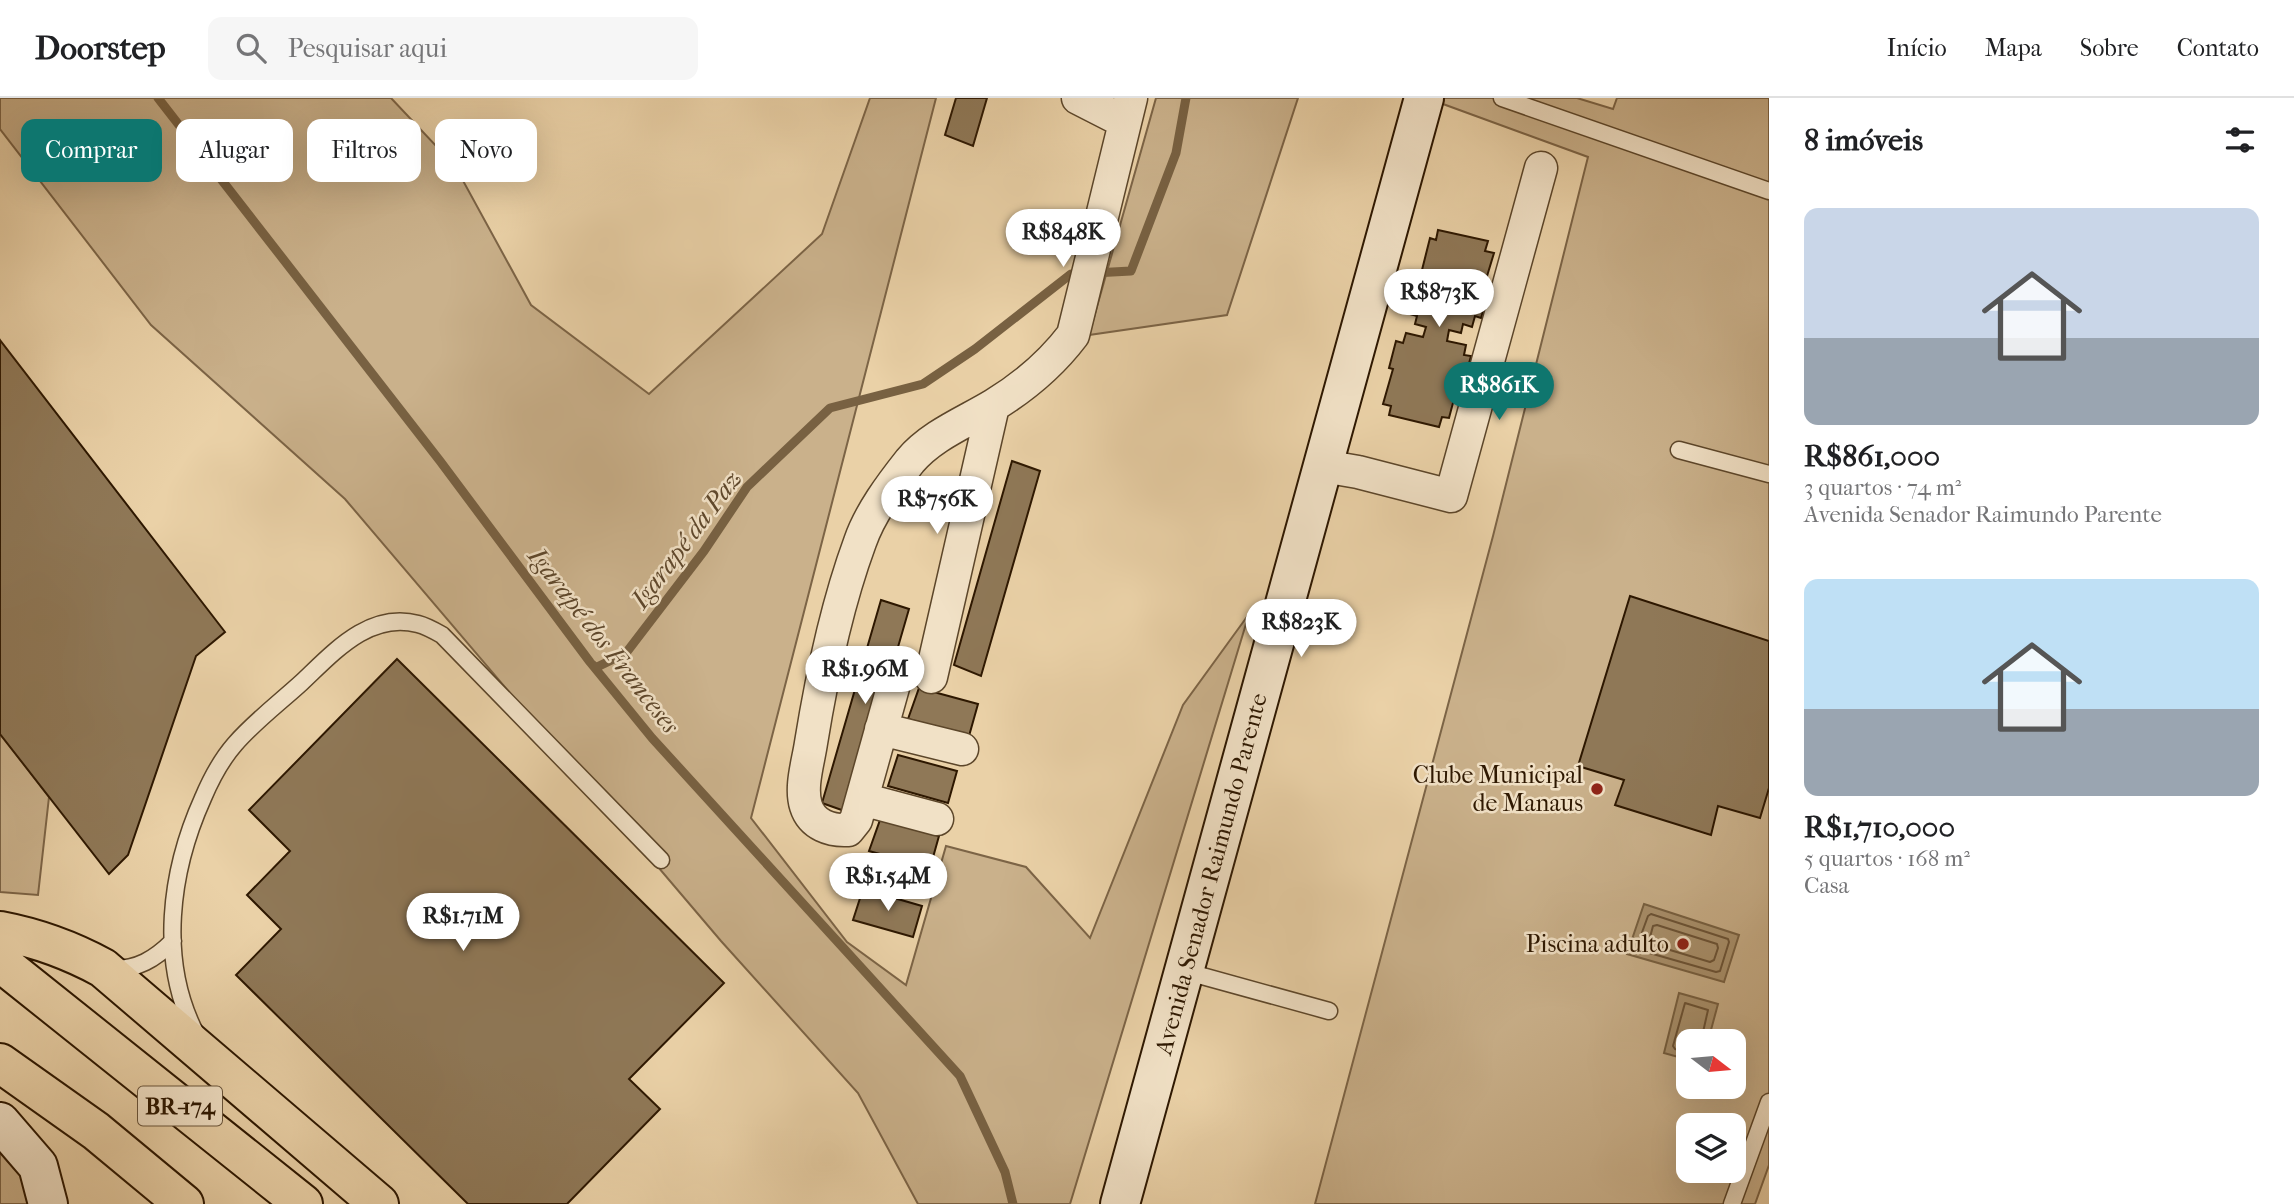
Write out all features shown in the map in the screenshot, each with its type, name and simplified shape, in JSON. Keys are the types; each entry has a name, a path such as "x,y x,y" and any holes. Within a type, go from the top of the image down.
{"highway":[{"path":"0,931 48,942 103,968 379,1204"},
{"name":"BR-174","path":"0,962 303,1204"},
{"name":"BR-174","path":"0,1063 96,1131 184,1204"}],"street":[{"path":"899,666 856,820 848,830 836,831 818,824 806,807 804,785 824,662 860,540 886,493 913,458 944,432 993,406 1021,387 1055,358 1073,335 1128,110 1078,98"},
{"name":"Avenida Senador Raimundo Parente","path":"1120,1204 1424,98"},
{"path":"1323,466 1358,472 1451,496 1541,168"},
{"path":"931,677 993,406"},
{"path":"881,729 962,749"},
{"path":"862,799 937,819"},
{"path":"0,980 57,1008"},
{"path":"0,1122 38,1166 48,1204"}],"lane":[{"path":"1503,98 1769,191"},
{"path":"1679,450 1769,474"},
{"path":"211,1061 184,1007 173,941 172,902 180,858 195,815 213,774 235,744 341,646 370,627 392,621 418,624 442,635 661,860"},
{"path":"103,968 124,970 143,965 159,955 173,941"},
{"path":"1184,971 1329,1011"},
{"path":"1732,1204 1769,1102"}],"shaded area":[{"path":"0,98 391,98 411,119 307,119 307,182 421,182 421,130 435,145 435,182 464,182 531,305 649,394 822,234 870,98 936,98 751,818 847,942 906,985 946,846 1026,867 1090,938 1183,705 1249,614 1070,1204 918,1204 858,1093 721,941 345,499 151,325 41,182 162,182 162,119 21,119 21,156 0,129"},
{"path":"1156,98 1298,98 1227,315 1089,335"},
{"name":"Clube Municipal de Manaus","path":"1444,98 1577,98 1613,109 1617,98 1769,98 1769,1165 1755,1204 1315,1204 1493,536 1588,157 1443,104"},
{"path":"0,733 49,797 38,895 0,892"},
{"path":"0,1146 19,1170 35,1204 0,1204"}],"water":[{"name":"Piscina adulto","path":"1644,904 1739,935 1724,982 1627,954"},
{"path":"1679,993 1718,1004 1711,1029 1676,1029 1676,1056 1664,1053"}],"building":[{"path":"956,98 987,98 973,146 945,135"},
{"path":"1438,230 1488,241 1485,251 1494,253 1484,286 1490,288 1481,318 1475,316 1472,327 1463,324 1461,333 1449,330 1447,341 1466,345 1464,355 1471,356 1463,386 1458,384 1449,418 1442,417 1439,427 1389,415 1391,406 1383,404 1393,369 1389,368 1396,341 1403,343 1406,333 1423,337 1426,327 1415,324 1417,316 1410,314 1413,303 1407,302 1415,272 1421,274 1430,238 1436,240"},
{"path":"0,340 225,632 196,656 128,855 109,874 0,734"},
{"path":"1012,461 1040,471 981,676 954,665"},
{"path":"1630,596 1769,641 1769,788 1760,818 1718,806 1711,835 1615,805 1624,780 1578,766"},
{"path":"881,600 909,609 850,813 822,803"},
{"path":"397,659 724,983 629,1079 660,1109 567,1204 468,1204 236,975 281,929 247,895 290,851 249,810"},
{"path":"919,688 978,704 969,736 908,719"},
{"path":"898,755 957,771 948,803 888,786"},
{"path":"880,820 939,836 930,868 869,851"},
{"path":"863,889 922,906 913,937 853,920"}],"waterway":[{"name":"Igarapé dos Franceses","path":"158,98 440,461 590,662 652,738 960,1076 1005,1172 1013,1204"},
{"name":"Igarapé da Paz","path":"1094,273 1131,271 1176,153 1186,98"},
{"name":"Igarapé da Paz","path":"593,665 595,668 626,653 704,551 747,487 830,408 923,384 975,349 1071,274 1081,274"}],"place":[{"name":"Clube Municipal de Manaus","path":"1597,789"},
{"name":"Piscina adulto","path":"1683,944"}]}
